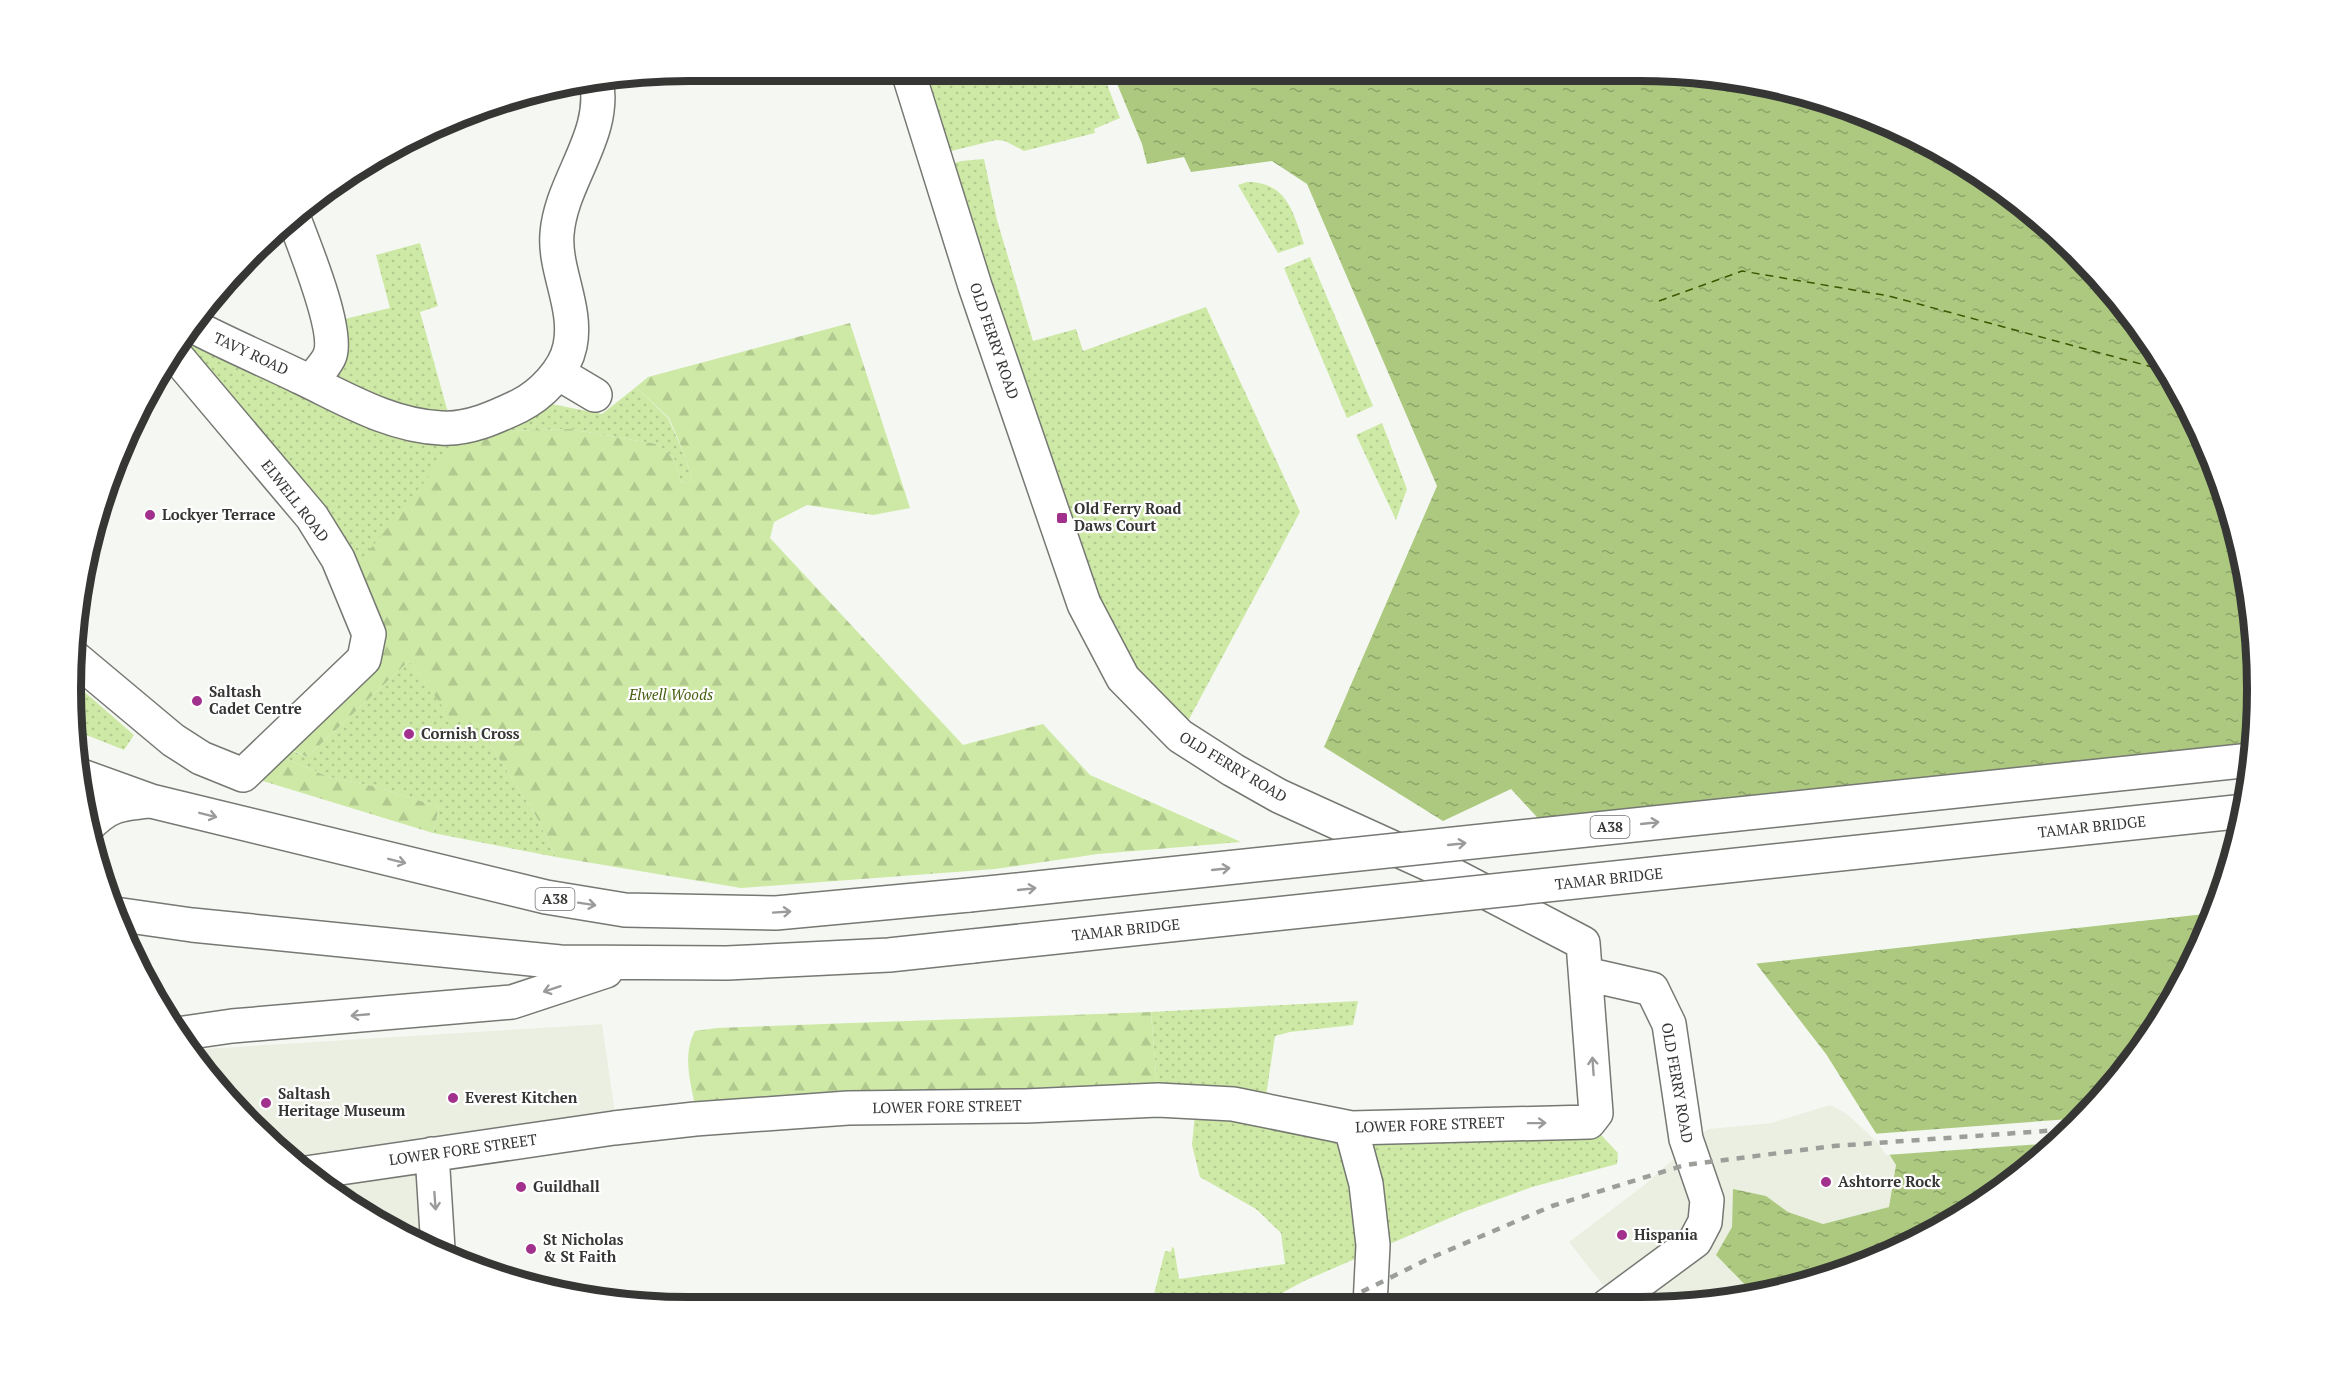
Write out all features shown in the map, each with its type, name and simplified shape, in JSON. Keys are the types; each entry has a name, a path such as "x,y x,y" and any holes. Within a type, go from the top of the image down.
{"main road":[{"name":"OLD FERRY ROAD","path":"911,81 975,286 1084,604 1123,678 1180,736 1233,770 1279,796 1455,876 1583,943 1596,1113 1589,1122"},
{"path":"595,395 558,373 570,345 567,290 556,246 558,218 594,128 600,99 598,88"},
{"path":"297,225 314,270 328,323 330,355 311,382"},
{"name":"TAVY ROAD","path":"199,329 358,406 403,421 442,428 472,424 502,415 531,400 558,373"},
{"name":"ELWELL ROAD","path":"82,664 173,740 201,758 243,775 364,659 369,634 338,559 312,517 178,359"},
{"name":"A38","path":"88,778 151,801 546,897 625,910 776,913 969,895 2243,761"},
{"name":"A38","path":"96,820 117,804 151,801"},
{"name":"TAMAR BRIDGE","path":"125,915 192,925 560,962 727,963 889,954 973,946 2234,812"},
{"path":"187,1033 232,1026 512,1002 627,964"},
{"name":"OLD FERRY ROAD","path":"1586,974 1652,989 1669,1024 1686,1139 1707,1200 1705,1222 1695,1241 1619,1297"},
{"name":"LOWER FORE STREET","path":"319,1171 684,1120 848,1108 1188,1101 1245,1106 1351,1128 1589,1122"},
{"path":"1351,1128 1366,1184 1373,1245 1370,1297"},
{"path":"432,1154 438,1242"}],"shaded area":[{"path":"602,1024 614,1106 614,1128 432,1154 438,1242 385,1216 351,1195 288,1146 232,1090 200,1049"},
{"path":"1830,1105 1847,1114 1888,1152 1896,1165 1889,1207 1823,1224 1788,1212 1766,1196 1733,1190 1732,1227 1716,1255 1747,1287 1718,1292 1679,1296 1618,1297 1621,1295 1602,1284 1569,1242 1643,1186 1708,1129 1771,1123"}],"green space":[{"path":"911,81 1106,81 1120,118 1094,129 1095,133 1024,151 1005,141 996,140 935,155"},
{"path":"984,159 997,220 1033,341 1076,329 1083,351 1206,307 1300,512 1180,736 1127,682 939,168 961,161"},
{"path":"1247,182 1260,183 1280,193 1292,210 1304,244 1278,253 1238,185"},
{"path":"420,243 438,306 420,312 452,427 531,400 602,414 636,387 668,418 686,458 692,482 681,483 674,458 657,444 570,429 509,431 347,578 181,354 199,329 311,382 328,323 390,308 376,255"},
{"path":"1310,257 1373,406 1347,418 1284,268"},
{"name":"Elwell Woods","path":"850,323 910,508 873,515 807,505 774,522 770,538 963,745 1043,724 1090,775 1241,842 1098,854 995,869 741,888 556,857 536,816 477,724 453,721 409,661 307,757 284,746 364,659 347,578 455,444 509,431 570,429 657,444 674,458 681,483 692,482 686,458 669,418 636,387 648,377"},
{"path":"1382,423 1407,489 1396,520 1356,435"},
{"path":"409,661 453,720 477,724 536,816 556,857 433,833 439,807 377,787 329,777 268,751 276,744 307,757"},
{"path":"81,689 134,735 124,750 82,733"},
{"path":"268,751 329,777 377,787 439,807 433,833 243,775"},
{"path":"1358,1001 1353,1025 1290,1032 1275,1036 1264,1109 1589,1122 1618,1153 1617,1164 1532,1187 1466,1211 1304,1281 1275,1297 1153,1297 1165,1251 1171,1252 1172,1247 1179,1279 1285,1264 1281,1233 1256,1209 1200,1177 1192,1145 1196,1102 1158,1100 1151,1012"},
{"path":"1151,1012 1158,1100 697,1115 689,1072 689,1051 695,1031 717,1028"}],"water":[{"path":"1116,81 1639,81 1718,86 1758,93 1834,113 1872,127 1943,162 1977,183 2040,232 2096,288 2145,351 2166,385 2201,456 2215,494 2235,570 2242,610 2246,649 2246,729 2242,768 2226,846 2201,922 2184,958 2145,1027 2121,1059 2069,1119 2040,1146 1977,1195 1943,1216 1872,1251 1834,1265 1747,1287 1716,1255 1732,1227 1733,1189 1766,1196 1788,1212 1823,1224 1889,1207 1896,1165 1826,1054 1758,966 1724,911 1708,878 1546,827 1511,789 1443,821 1324,747 1437,486 1307,184 1272,161 1191,172 1184,157 1147,164 1142,144"}],"pier":[{"path":"2243,761 2226,846 2204,914 1752,964 1721,913 1705,880 1557,833"},
{"path":"2069,1119 2042,1144 1886,1155 1872,1134"}],"ferry route":[{"path":"1659,301 1742,271 1889,296 2155,368"}],"railway":[{"path":"1351,1297 1428,1259 1552,1206 1685,1165 1834,1146 2057,1130"}],"place":[{"name":"Lockyer Terrace","path":"150,515"},
{"name":"Old Ferry Road Daws Court","path":"1062,518"},
{"name":"Saltash Cadet Centre","path":"197,701"},
{"name":"Cornish Cross","path":"409,734"},
{"name":"Everest Kitchen","path":"453,1098"},
{"name":"Saltash Heritage Museum","path":"266,1103"},
{"name":"Ashtorre Rock","path":"1826,1182"},
{"name":"Guildhall","path":"521,1187"},
{"name":"Hispania","path":"1622,1235"},
{"name":"St Nicholas & St Faith","path":"531,1249"}]}
